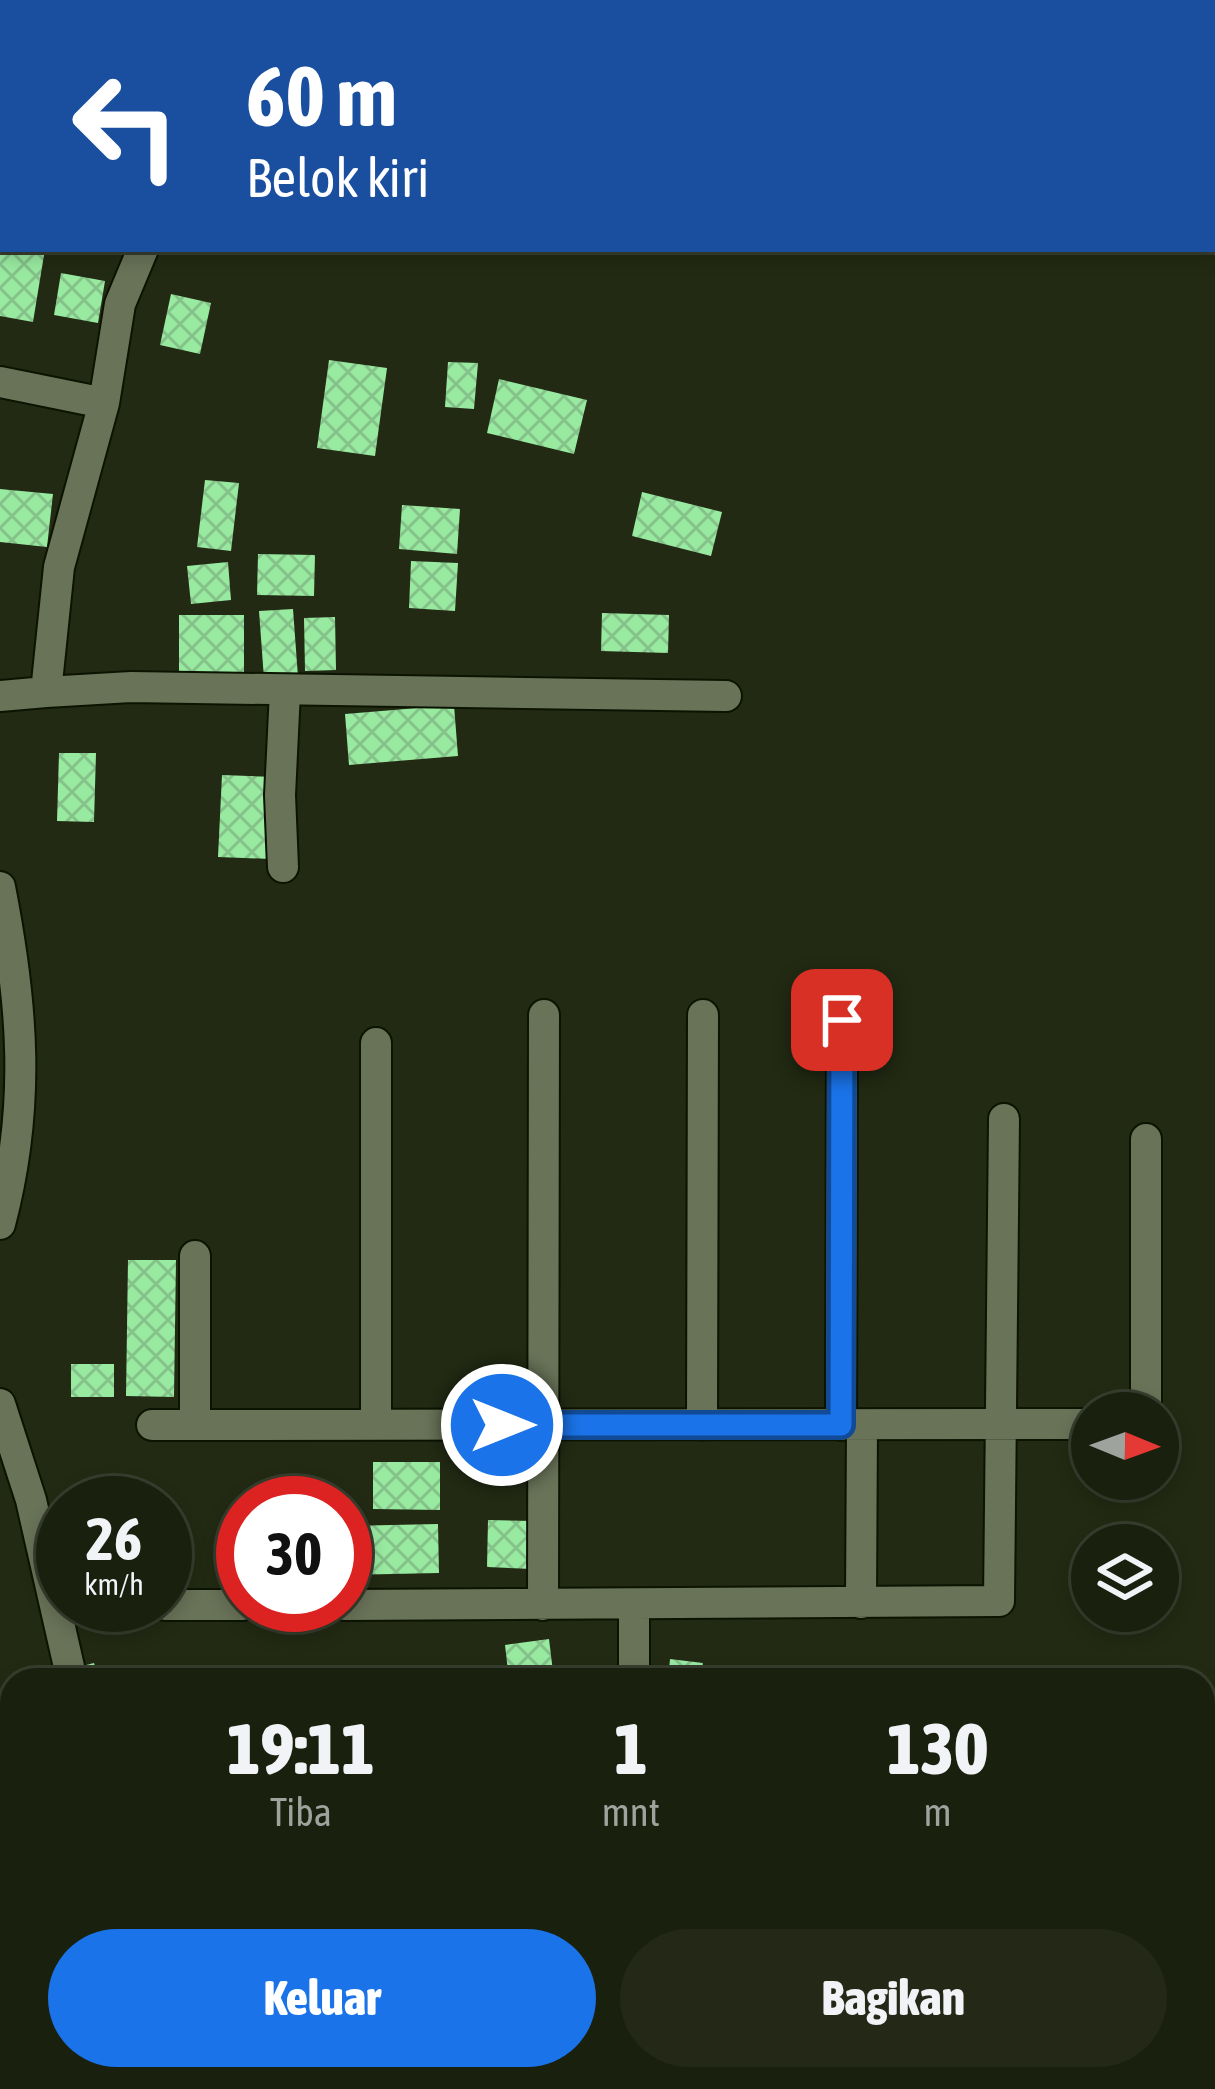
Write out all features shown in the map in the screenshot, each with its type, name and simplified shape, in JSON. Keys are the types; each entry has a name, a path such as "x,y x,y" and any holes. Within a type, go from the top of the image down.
{"street":[{"path":"46,692 58,567 104,403 120,304 142,252"},
{"path":"0,382 104,403"},
{"path":"0,696 131,687 726,696"},
{"path":"284,867 280,795 285,692"},
{"path":"0,887 18,1001 23,1100 18,1154 0,1223"},
{"path":"543,1605 544,1015"},
{"path":"703,1015 703,1425"},
{"path":"842,1020 851,1425 861,1603"},
{"path":"376,1043 376,1425"},
{"path":"372,1605 999,1601 1004,1119"},
{"path":"1146,1392 1147,1139"},
{"path":"195,1425 196,1256"},
{"path":"0,1404 36,1519"},
{"path":"152,1425 1071,1424"},
{"path":"634,1604 634,1668"},
{"path":"64,1632 70,1668"}],"building":[{"path":"0,252 45,252 33,322 0,316"},
{"path":"61,273 105,281 98,323 54,315"},
{"path":"171,294 211,303 200,354 160,345"},
{"path":"329,360 387,368 375,456 317,448"},
{"path":"448,362 478,363 474,409 445,407"},
{"path":"499,379 587,400 574,454 487,433"},
{"path":"205,480 239,483 231,551 197,547"},
{"path":"0,489 53,494 47,547 0,542"},
{"path":"642,492 722,512 711,556 632,536"},
{"path":"402,505 460,509 457,554 399,549"},
{"path":"258,554 315,555 314,596 257,595"},
{"path":"411,561 458,563 455,611 409,608"},
{"path":"228,562 231,600 191,604 187,566"},
{"path":"293,609 298,677 264,679 259,611"},
{"path":"602,613 669,615 668,653 601,651"},
{"path":"179,615 244,615 244,678 179,678"},
{"path":"335,617 336,670 305,671 304,618"},
{"path":"454,705 458,756 349,765 345,714"},
{"path":"59,753 96,753 94,822 57,821"},
{"path":"222,775 275,777 271,859 218,857"},
{"path":"128,1260 176,1260 174,1397 126,1396"},
{"path":"71,1364 114,1364 114,1397 71,1397"},
{"path":"373,1462 440,1462 440,1510 373,1509"},
{"path":"488,1520 534,1521 532,1569 487,1567"},
{"path":"438,1524 439,1573 372,1574 372,1525"},
{"path":"549,1639 553,1668 508,1668 505,1645"},
{"path":"670,1659 703,1663 702,1668 669,1668"}],"route":[{"path":"502,1425 841,1425 842,1020"}]}
